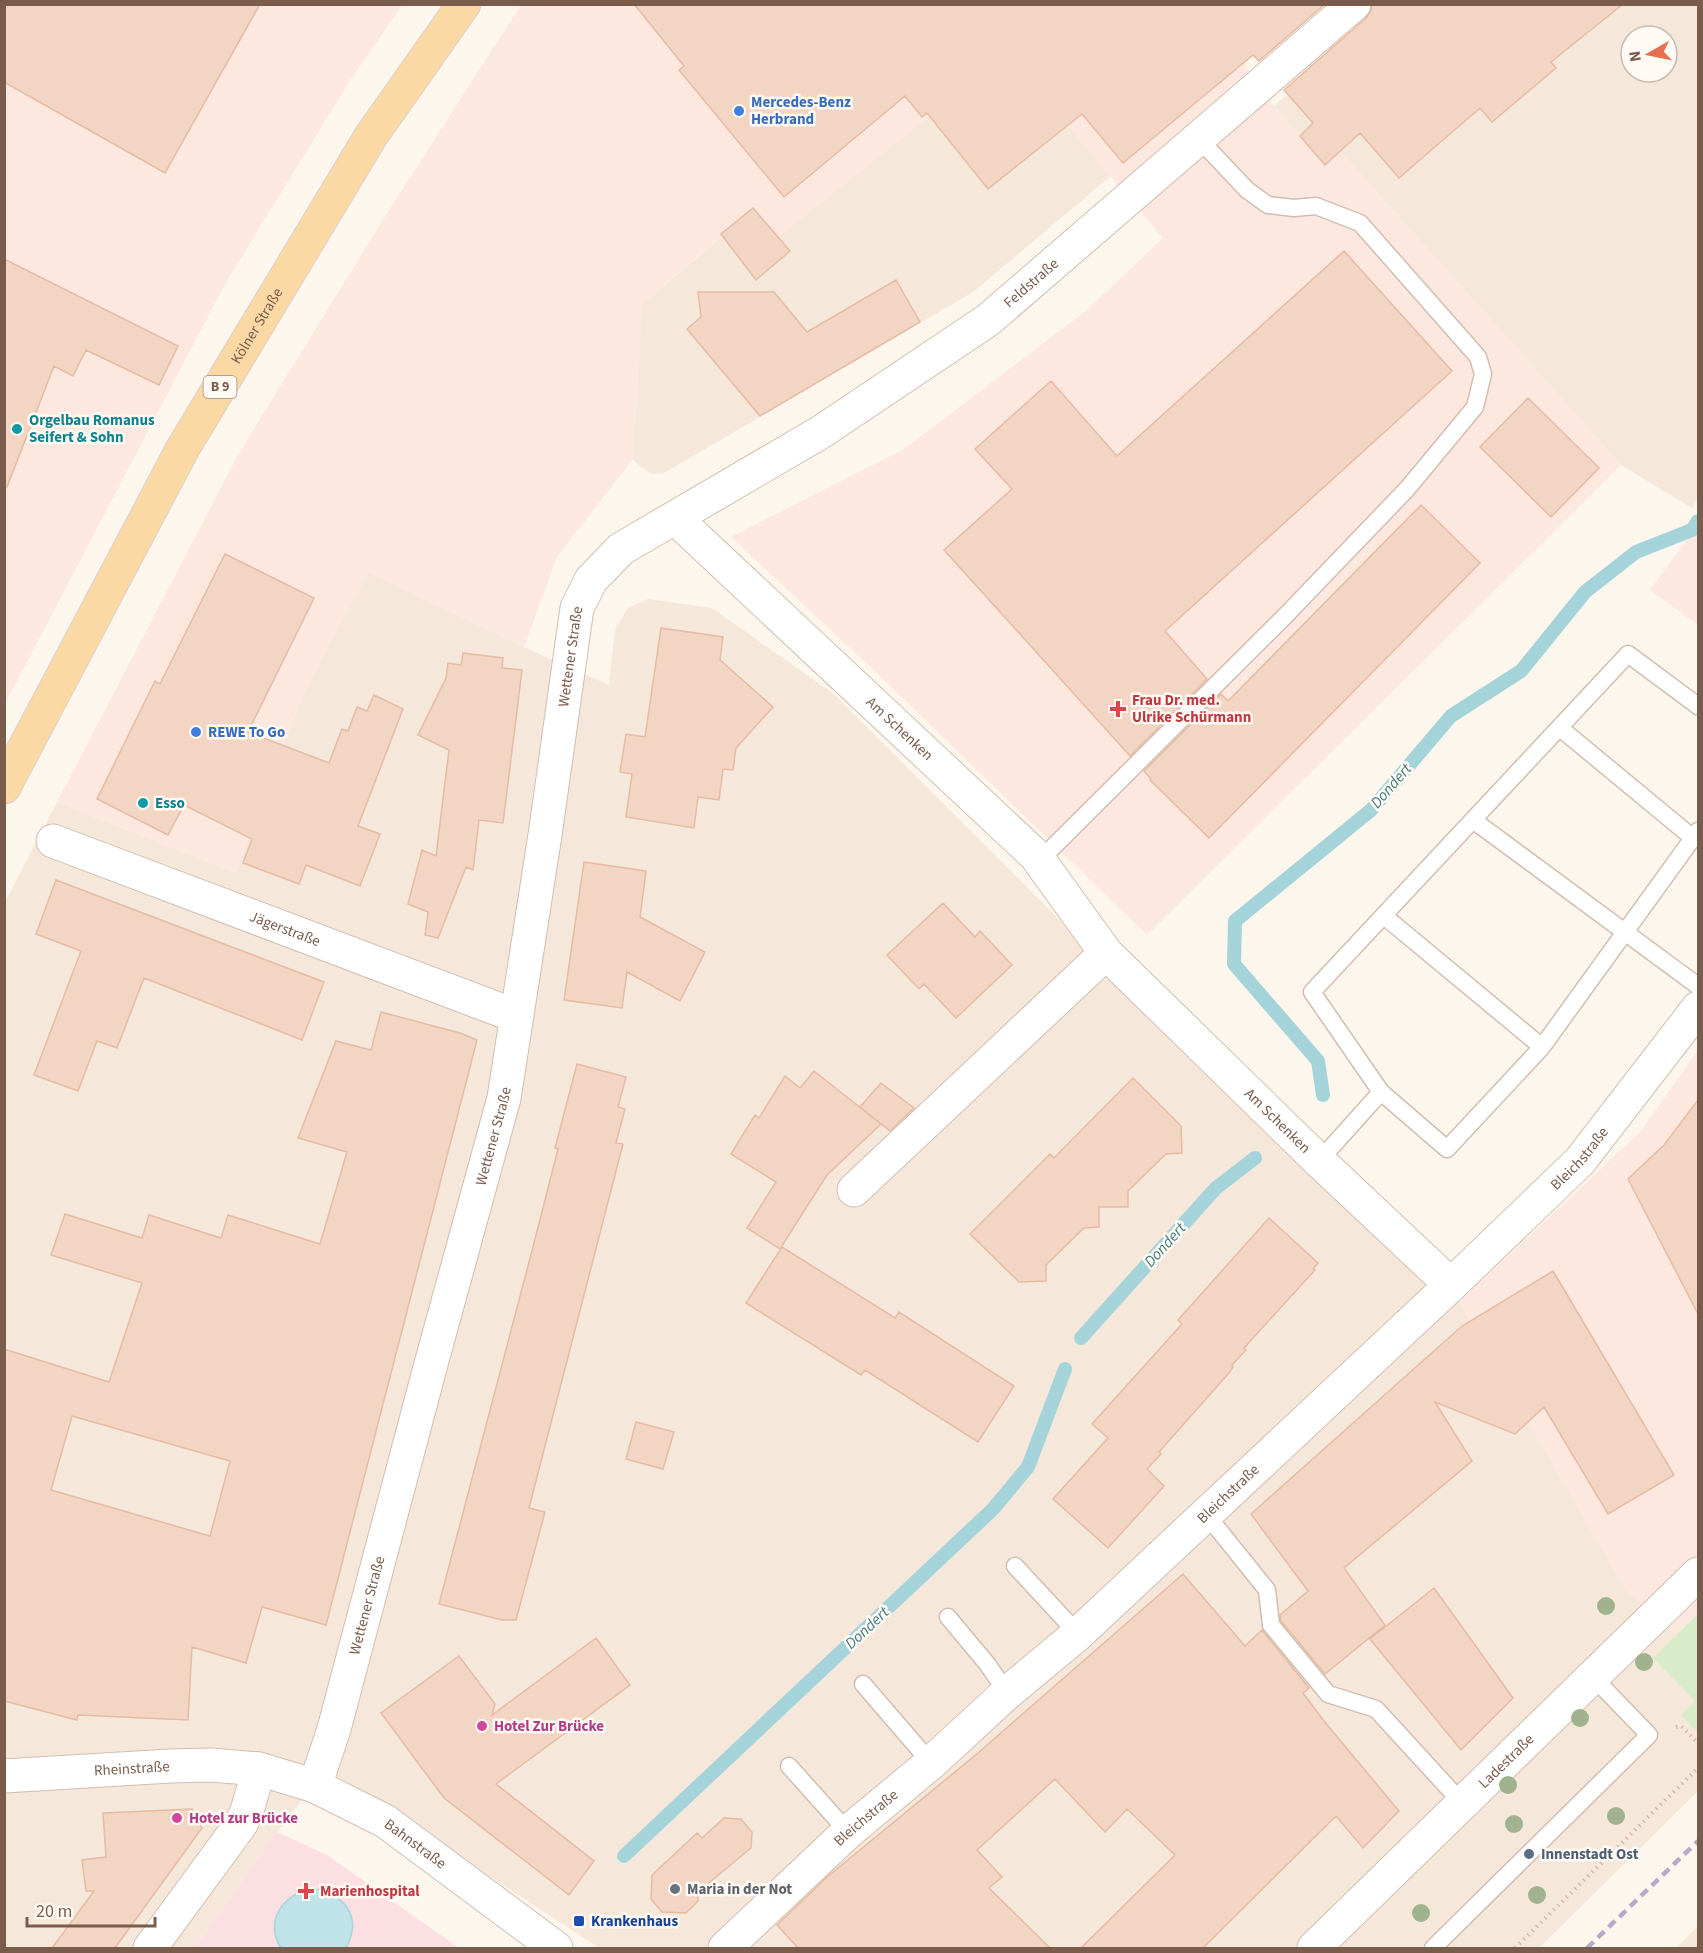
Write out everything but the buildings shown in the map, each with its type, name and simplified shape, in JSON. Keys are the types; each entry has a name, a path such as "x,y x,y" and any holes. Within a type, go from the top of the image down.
{"main road":[{"name":"Kölner Straße","path":"4,787 183,448 371,136 464,4"}],"street":[{"name":"Feldstraße","path":"675,518 821,432 988,320 1354,4"},
{"name":"Am Schenken","path":"675,518 1039,861 1106,953 1319,1161 1451,1285"},
{"name":"Wettener Straße","path":"315,1786 334,1729 430,1364 504,1098 577,608 591,580 621,549 675,518"},
{"name":"Jägerstraße","path":"53,841 516,1016"},
{"path":"854,1190 1106,953"},
{"name":"Bleichstraße","path":"725,1948 848,1832 931,1763 1007,1693 1078,1634 1580,1161 1698,1008"},
{"name":"Ladestraße","path":"1314,1948 1698,1574"},
{"name":"Rheinstraße","path":"4,1776 170,1766 211,1765 259,1769"},
{"path":"150,1948 242,1824 259,1769"},
{"name":"Bahnstraße","path":"259,1769 315,1786 385,1821 556,1948"}],"lane":[{"path":"1039,861 1287,614 1407,489 1475,407 1483,374 1478,357 1360,224 1316,206 1294,208 1268,205 1247,190 1198,138"},
{"path":"1560,728 1696,834 1542,1047 1447,1149 1380,1092 1312,992 1628,654 1698,705"},
{"path":"1473,820 1698,986"},
{"path":"1384,916 1542,1047"},
{"path":"1319,1161 1380,1092"},
{"path":"1206,1514 1267,1590 1271,1625 1328,1694 1376,1709 1463,1804"},
{"path":"1015,1566 1078,1634"},
{"path":"948,1617 988,1665 1007,1693"},
{"path":"1433,1948 1649,1736 1593,1677"},
{"path":"863,1684 931,1763"},
{"path":"789,1766 848,1832"}],"path":[{"path":"1515,1948 1698,1768"}],"shaded area":[{"path":"5,5 402,5 349,82 225,284 5,704"},
{"path":"521,5 1314,5 1244,63 1274,106 1325,164 1340,151 1621,465 1147,935 878,674 731,537 904,449 1086,311 1163,238 1007,55 747,262 723,235 642,304 633,459 557,557 524,647 368,572 303,694 236,873 57,802 239,453 386,215"},
{"path":"1396,5 1698,5 1698,498 1692,508 1621,465 1340,151 1325,165 1274,106"},
{"path":"1007,54 1111,176 973,292 664,473 652,474 639,466 633,459 642,304 724,235"},
{"path":"1698,525 1698,625 1650,590"},
{"path":"368,572 609,685 615,629 628,608 648,599 712,608 834,694 1396,1257 1459,1302 1626,1590 1698,1653 1698,1791 1539,1948 599,1948 326,1769 277,1832 195,1948 5,1948 4,904 57,802 236,873 303,694"},
{"path":"1698,1050 1698,1653 1626,1590 1459,1302 1641,1131"},
{"name":"Marienhospital","path":"277,1832 327,1855 459,1948 195,1948"},
{"path":"1698,1926 1698,1948 1676,1948"}],"green space":[{"path":"1698,1614 1698,1733 1681,1715 1695,1701 1653,1658"}],"water":[{"path":"311,1889 333,1895 347,1908 352,1926 351,1937 346,1948 281,1948 276,1938 275,1928 279,1910 292,1897"}],"waterway":[{"name":"Dondert","path":"1323,1095 1318,1061 1234,964 1235,921 1371,810 1451,716 1521,671 1585,592 1636,552 1692,530 1698,521"},
{"name":"Dondert","path":"1081,1338 1216,1188 1255,1158"},
{"name":"Dondert","path":"624,1856 993,1509 1028,1467 1065,1369"}],"railway":[{"path":"1587,1948 1698,1841"}],"place":[{"name":"Mercedes-Benz Herbrand","path":"739,111"},
{"name":"Orgelbau Romanus Seifert & Sohn","path":"17,429"},
{"name":"Frau Dr. med. Ulrike Schürmann","path":"1118,709"},
{"name":"REWE To Go","path":"196,732"},
{"name":"Esso","path":"143,803"},
{"name":"Hotel Zur Brücke","path":"482,1726"},
{"name":"Hotel zur Brücke","path":"177,1818"},
{"name":"Innenstadt Ost","path":"1529,1854"},
{"name":"Maria in der Not","path":"675,1889"},
{"name":"Marienhospital","path":"306,1891"},
{"name":"Krankenhaus","path":"579,1921"}]}
